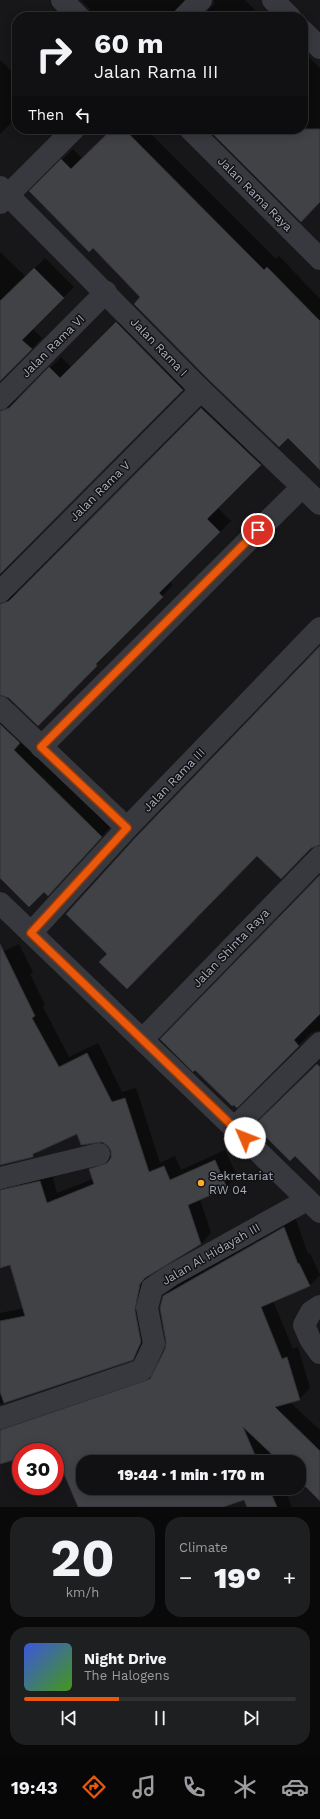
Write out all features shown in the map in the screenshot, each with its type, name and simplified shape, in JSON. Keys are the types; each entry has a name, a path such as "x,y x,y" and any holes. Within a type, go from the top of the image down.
{"street":[{"path":"62,0 74,12"},
{"path":"189,12 201,0"},
{"path":"273,0 285,12"},
{"path":"308,35 320,48"},
{"path":"3,195 69,134"},
{"name":"Jalan Rama Raya","path":"195,134 320,259"},
{"name":"Jalan Rama I","path":"3,195 106,292 201,390 320,504"},
{"name":"Jalan Rama VI","path":"0,399 106,292"},
{"name":"Jalan Rama V","path":"0,592 201,390"},
{"path":"41,747 302,487"},
{"name":"Jalan Rama III","path":"31,933 127,828 320,628"},
{"path":"0,707 127,828"},
{"name":"Jalan Shinta Raya","path":"142,1039 320,857"},
{"path":"0,903 314,1206"},
{"path":"234,1128 320,1043"},
{"path":"0,1178 99,1154"},
{"name":"Jalan Al Hidayah III","path":"0,1418 142,1370 154,1344 147,1308 152,1288 172,1275 314,1206"},
{"path":"320,1306 311,1312 304,1325 310,1340 320,1353"}],"building":[{"path":"308,129 320,129 320,202 301,222 213,134 308,134"},
{"path":"107,134 129,134 264,270 267,267 320,321 320,470 288,438 279,447 210,381 134,304 140,297 93,248 89,252 29,191 61,159 71,169"},
{"path":"34,268 64,298 22,340 32,349 0,381 0,301"},
{"path":"116,322 183,390 0,574 0,411 9,408 49,367 60,378"},
{"path":"201,408 261,465 207,519 220,532 159,593 163,597 96,664 97,666 38,726 9,698 0,695 0,604 9,601"},
{"path":"320,646 320,845 311,848 281,879 257,856 127,989 99,962 107,954 66,914 136,837"},
{"path":"0,724 20,743 14,750 102,837 48,896 44,892 29,907 0,878"},
{"path":"320,875 320,1014 294,1040 299,1046 237,1108 234,1105 232,1106 195,1070 193,1072 160,1039"},
{"path":"0,944 35,1016 32,1018 59,1067 87,1053 112,1102 125,1098 149,1172 164,1166 170,1180 215,1160 227,1188 188,1205 201,1244 145,1278 140,1284 135,1310 141,1342 133,1360 4,1403 0,1392 0,1321 25,1316 10,1265 0,1268 0,1190 40,1181 47,1203 94,1184 89,1169 107,1163 111,1158 111,1151 108,1146 102,1142 81,1145 77,1134 33,1154 33,1157 0,1165"},
{"path":"317,1064 320,1067 320,1181 295,1156 290,1161 254,1125"},
{"path":"284,1227 298,1264 299,1263 310,1286 261,1307 282,1359 287,1357 300,1400 275,1407 320,1451 320,1501 306,1487 306,1455 273,1455 243,1427 255,1455 76,1455 76,1495 272,1495 277,1507 247,1507 244,1500 223,1507 78,1507 64,1474 64,1443 12,1443 12,1461 0,1464 0,1430 150,1379 165,1349 166,1342 160,1308 163,1296"}],"place":[{"name":"Sekretariat RW 04","path":"201,1183"}],"route":[{"path":"245,1138 31,933 127,828 41,747 258,530"}]}
